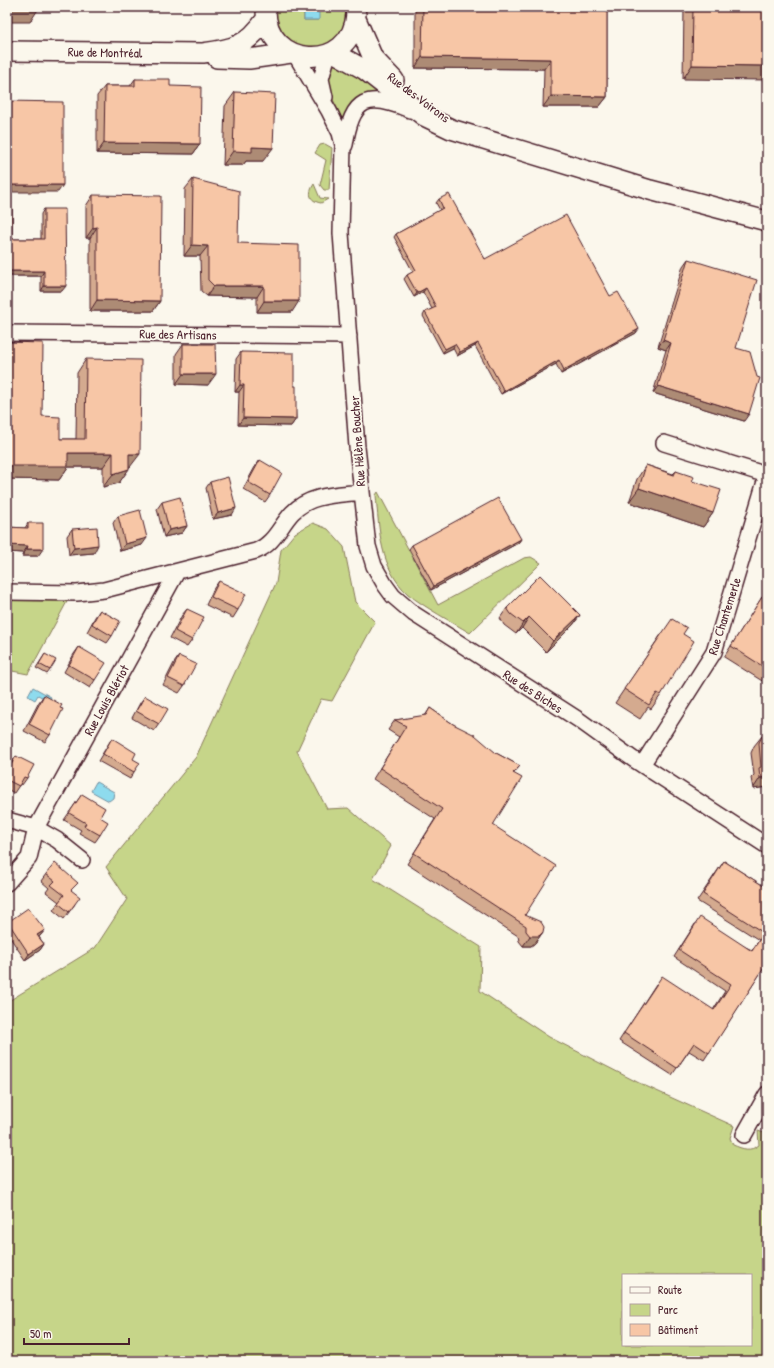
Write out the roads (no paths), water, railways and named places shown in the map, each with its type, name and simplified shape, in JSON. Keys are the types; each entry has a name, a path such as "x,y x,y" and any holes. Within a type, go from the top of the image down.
{"street":[{"name":"Rue de Montréal","path":"7,51 203,53 232,49 242,45 253,36 266,13"},
{"path":"266,13 275,39 293,53 312,57 330,53 342,45 350,36 356,13"},
{"name":"Rue des Voirons","path":"356,13 368,51 387,74 407,92 434,110 485,139"},
{"name":"Rue de Montréal","path":"203,53 228,60 293,53"},
{"name":"Rue Hélène Boucher","path":"293,53 329,111 340,133 344,154"},
{"name":"Rue Hélène Boucher","path":"329,111 321,83 322,75 330,53"},
{"name":"Rue des Voirons","path":"330,53 365,70 424,116 451,129 650,190 767,221"},
{"name":"Rue Hélène Boucher","path":"7,592 98,591 177,572 261,549 270,542 292,513 302,505 325,496 362,492 340,227 344,154 351,118 355,111 364,104 372,101 384,101 424,116"},
{"name":"Rue des Voirons","path":"650,190 767,232"},
{"name":"Rue des Artisans","path":"7,333 349,336"},
{"name":"Rue Chantemerle","path":"642,765 714,652 767,475 664,443"},
{"name":"Rue des Biches","path":"362,492 366,534 372,560 380,579 393,596 414,614 579,720 642,765 767,846"},
{"name":"Rue Louis Blériot","path":"7,883 29,858 36,828 177,572"},
{"path":"7,820 36,828 53,838 82,860"},
{"path":"744,1135 767,1094"}],"water":[{"path":"304,7 319,7 319,20 304,20"},
{"path":"33,687 51,697 49,701 38,695 35,700 28,696"},
{"path":"96,782 114,792 113,798 109,801 91,791"}]}
